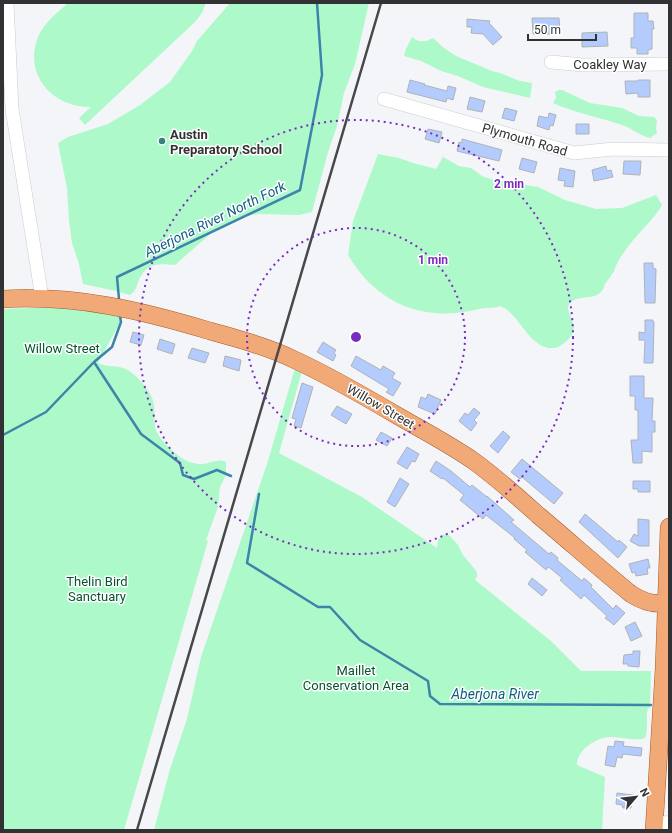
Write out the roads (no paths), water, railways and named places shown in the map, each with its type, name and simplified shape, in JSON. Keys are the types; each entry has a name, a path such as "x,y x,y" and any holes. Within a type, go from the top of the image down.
{"main road":[{"name":"Willow Street","path":"3,299 42,298 83,301 128,309 230,337 294,360 353,390 439,439 469,458 514,494 631,594 645,601 654,603 668,603"},
{"path":"659,825 666,669 669,528"}],"street":[{"path":"7,3 12,109 42,298"},
{"name":"Coakley Way","path":"551,62 583,65 669,64"},
{"name":"Plymouth Road","path":"384,98 574,153 613,149 669,150"}],"waterway":[{"name":"Aberjona River North Fork","path":"119,299 117,277 300,190 322,75 317,3"},
{"path":"3,435 46,412 94,362 112,347 121,322 120,316"},
{"name":"Aberjona River","path":"94,362 141,434 180,463 183,475 194,479 217,470 231,476"},
{"name":"Aberjona River","path":"259,494 247,563 318,607 330,607 360,640 428,681 430,696 440,704 651,705"}],"railway":[{"path":"137,830 381,3"}],"place":[{"name":"Austin Preparatory School","path":"162,141"}],"park label":[{"name":"Thelin Bird Sanctuary","path":"97,588"},
{"name":"Maillet Conservation Area","path":"356,678"}]}
